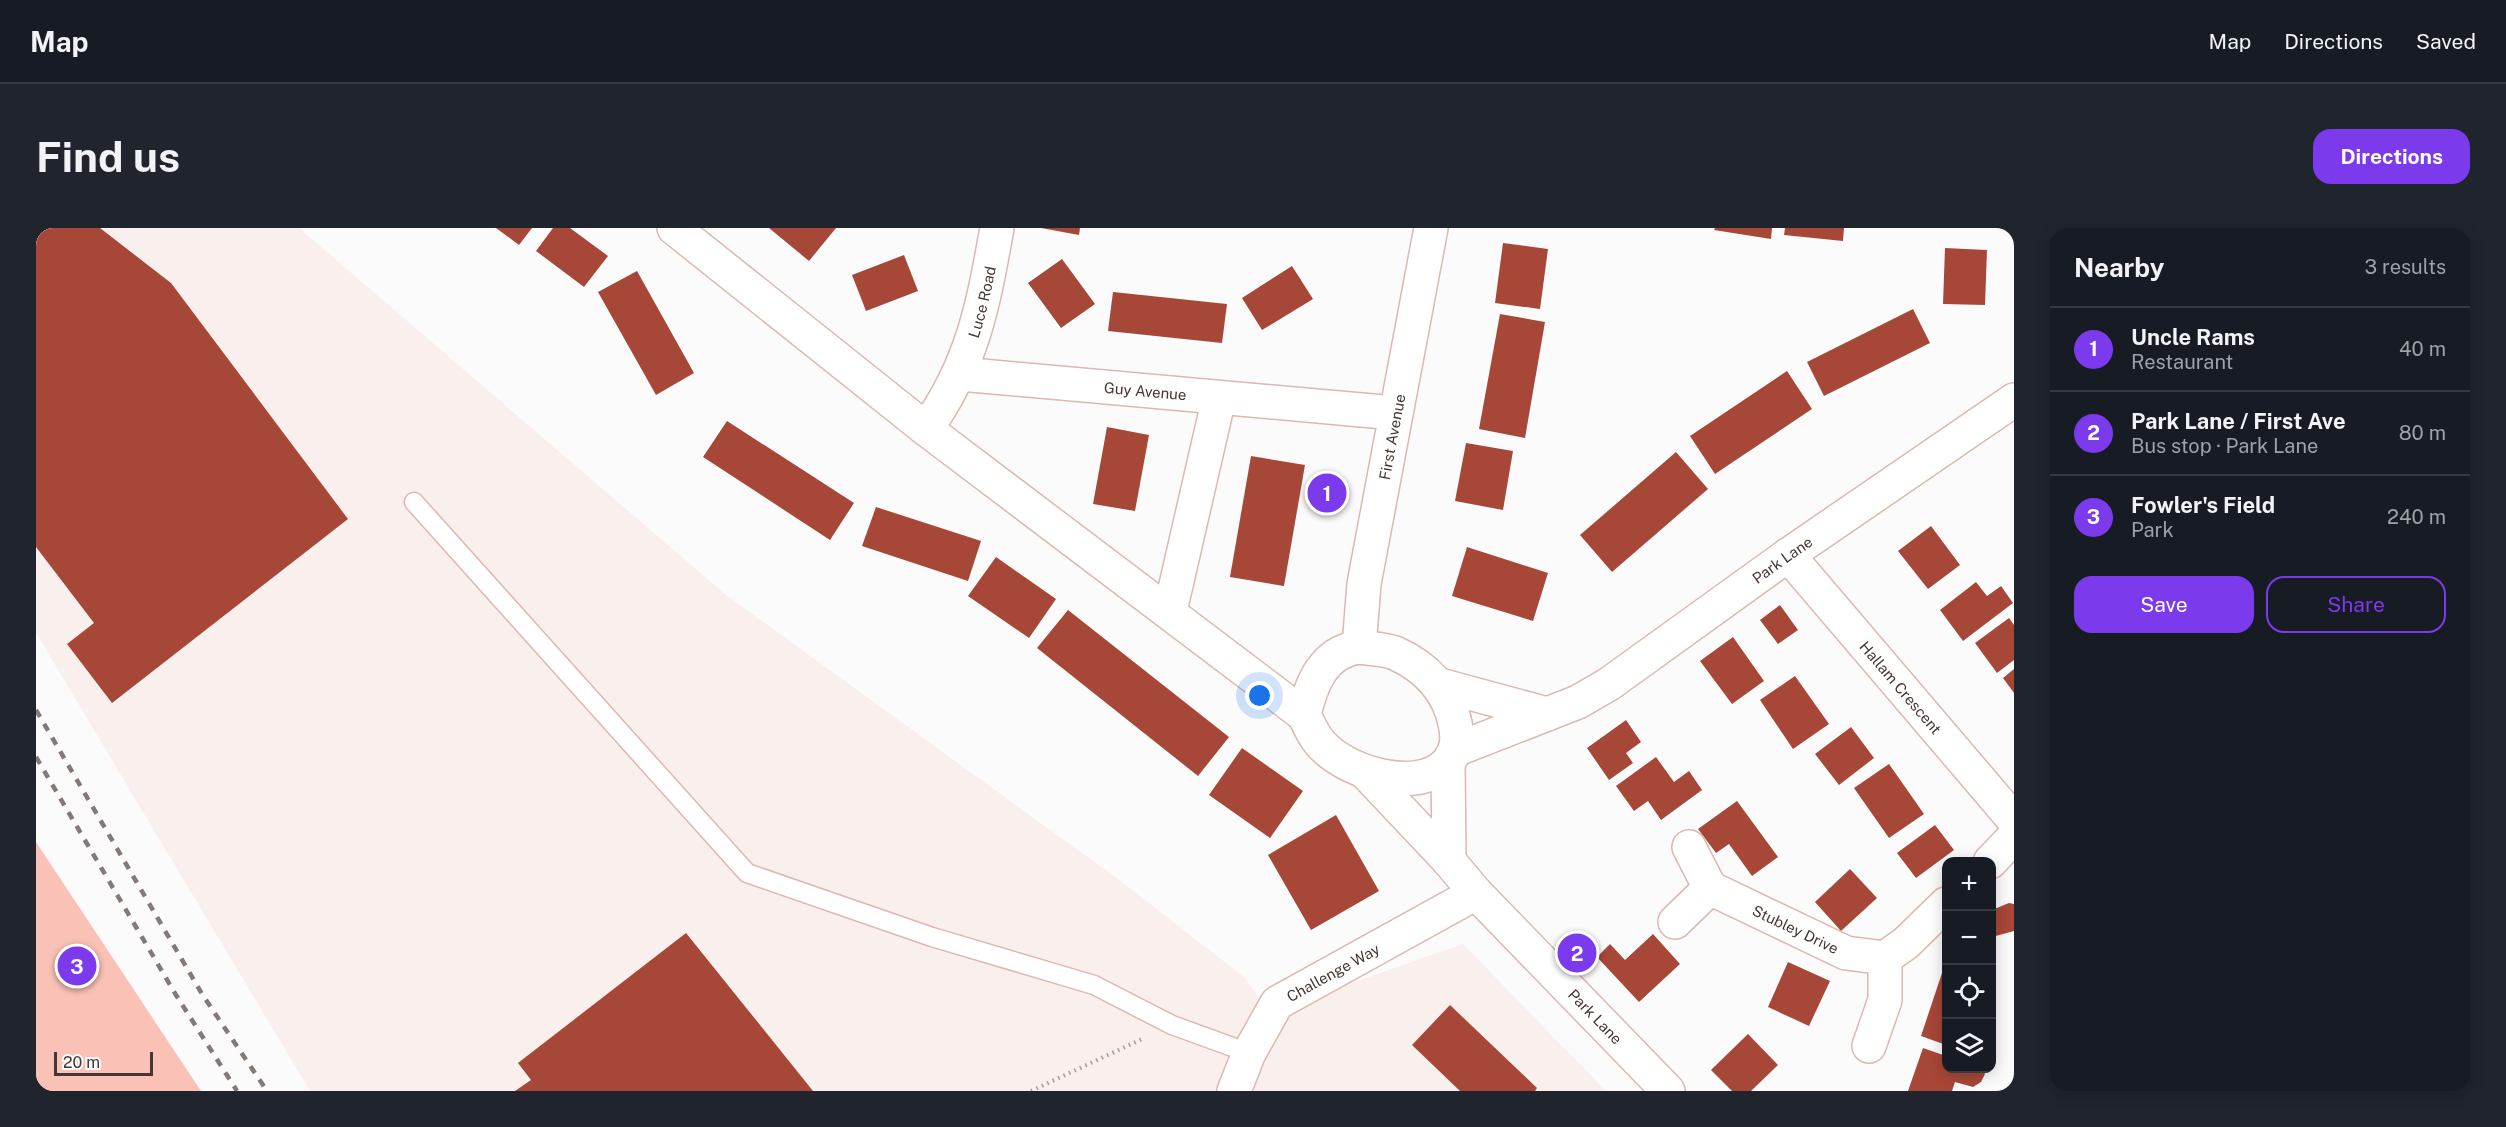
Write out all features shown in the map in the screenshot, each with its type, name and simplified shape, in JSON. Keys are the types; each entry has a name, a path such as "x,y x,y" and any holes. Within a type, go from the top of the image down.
{"street":[{"path":"674,228 926,429 1170,611 1304,715 1317,740 1331,753 1365,772 1405,780 1432,771 1451,756"},
{"name":"Luce Road","path":"960,374 975,337 997,228"},
{"name":"First Avenue","path":"1359,647 1364,584 1431,228"},
{"path":"926,429 945,402 960,374"},
{"name":"Guy Avenue","path":"960,374 1395,413"},
{"path":"1170,611 1219,398"},
{"name":"Park Lane","path":"1451,756 1578,702 1609,684 1788,555 2014,400"},
{"name":"Hallam Crescent","path":"1788,555 2014,820"},
{"path":"1304,715 1312,684 1324,667 1346,649 1359,647 1394,653 1440,685 1547,714"},
{"path":"1440,685 1452,706 1458,739 1451,756 1449,861"},
{"name":"Park Lane","path":"1365,772 1476,893 1668,1091"},
{"path":"1993,857 2014,837"},
{"path":"1675,922 1710,888 1689,847"},
{"name":"Stubley Drive","path":"1710,888 1846,953 1885,958"},
{"name":"Challenge Way","path":"1234,1091 1249,1053 1277,1003 1476,893"},
{"path":"1869,1046 1885,1000 1885,958 1906,943 1942,909"}],"lane":[{"path":"414,502 747,873 932,937 1094,985 1172,1025 1249,1053"}],"shaded area":[{"path":"36,228 299,228 726,595 1122,882 1245,978 1269,1012 1463,944 1606,1091 310,1091 36,633"},
{"path":"36,842 201,1091 36,1091"}],"building":[{"path":"36,228 100,228 171,283 348,519 112,703 67,644 94,623 36,547"},
{"path":"496,228 532,228 519,245"},
{"path":"553,228 570,228 608,256 584,287 536,251"},
{"path":"769,228 836,228 809,261"},
{"path":"1041,228 1080,228 1079,235"},
{"path":"1715,228 1772,228 1771,239 1714,230"},
{"path":"1785,228 1844,228 1843,241 1784,235"},
{"path":"1503,243 1548,249 1540,309 1495,303"},
{"path":"1945,248 1987,250 1985,305 1943,304"},
{"path":"904,255 918,291 866,311 852,275"},
{"path":"1062,259 1095,304 1061,328 1028,283"},
{"path":"1292,266 1313,299 1262,330 1242,298"},
{"path":"637,271 694,373 656,395 598,292"},
{"path":"1113,292 1227,304 1222,343 1108,331"},
{"path":"1913,309 1930,343 1824,396 1807,362"},
{"path":"1500,314 1545,322 1525,438 1479,429"},
{"path":"1787,371 1812,409 1715,474 1690,436"},
{"path":"727,421 854,503 830,540 703,457"},
{"path":"1107,427 1149,435 1135,511 1093,504"},
{"path":"1466,443 1513,451 1503,510 1455,501"},
{"path":"1676,452 1708,489 1612,572 1580,535"},
{"path":"1251,456 1305,465 1284,586 1230,577"},
{"path":"876,507 981,541 968,581 862,546"},
{"path":"1931,526 1960,565 1928,589 1898,551"},
{"path":"1467,547 1548,573 1533,621 1452,596"},
{"path":"996,557 1056,599 1029,638 968,596"},
{"path":"1976,582 1987,596 2001,586 2013,603 1963,641 1940,610"},
{"path":"1780,605 1798,630 1778,644 1760,620"},
{"path":"1068,610 1229,737 1198,776 1037,648"},
{"path":"2009,618 2014,625 2014,660 1997,673 1975,643"},
{"path":"1733,637 1764,681 1732,704 1700,661"},
{"path":"2014,669 2014,693 2003,678"},
{"path":"1795,676 1829,724 1793,749 1760,700"},
{"path":"1626,720 1641,742 1626,753 1633,763 1609,780 1587,748"},
{"path":"1851,727 1874,758 1839,785 1815,754"},
{"path":"1242,748 1303,791 1270,838 1209,795"},
{"path":"1656,757 1674,782 1689,771 1702,790 1661,820 1648,801 1634,811 1616,786"},
{"path":"1889,764 1924,814 1889,838 1854,788"},
{"path":"1737,801 1778,857 1752,876 1729,844 1716,853 1698,829"},
{"path":"1336,815 1379,891 1311,930 1268,855"},
{"path":"1935,825 1954,850 1916,878 1897,853"},
{"path":"1850,869 1877,898 1841,931 1815,902"},
{"path":"2009,903 2014,904 2014,931 1996,936 1996,908"},
{"path":"686,933 813,1091 515,1091 531,1080 518,1063"},
{"path":"1653,934 1680,964 1639,1002 1597,957 1610,944 1625,960"},
{"path":"1788,962 1830,981 1809,1026 1768,1007"},
{"path":"1942,973 1942,1044 1921,1036"},
{"path":"1450,1005 1537,1088 1535,1091 1460,1091 1412,1045"},
{"path":"1748,1034 1778,1065 1751,1091 1732,1091 1711,1070"},
{"path":"1923,1048 1942,1055 1942,1073 1985,1074 1981,1082 1973,1087 1955,1082 1952,1091 1908,1091"}],"railway":[{"path":"36,710 202,994 267,1091"},
{"path":"36,757 176,995 237,1091"}],"place":[{"name":"Uncle Rams","path":"1327,493"},
{"name":"Park Lane / First Ave","path":"1577,953"},
{"name":"Fowler's Field","path":"77,966"}]}
